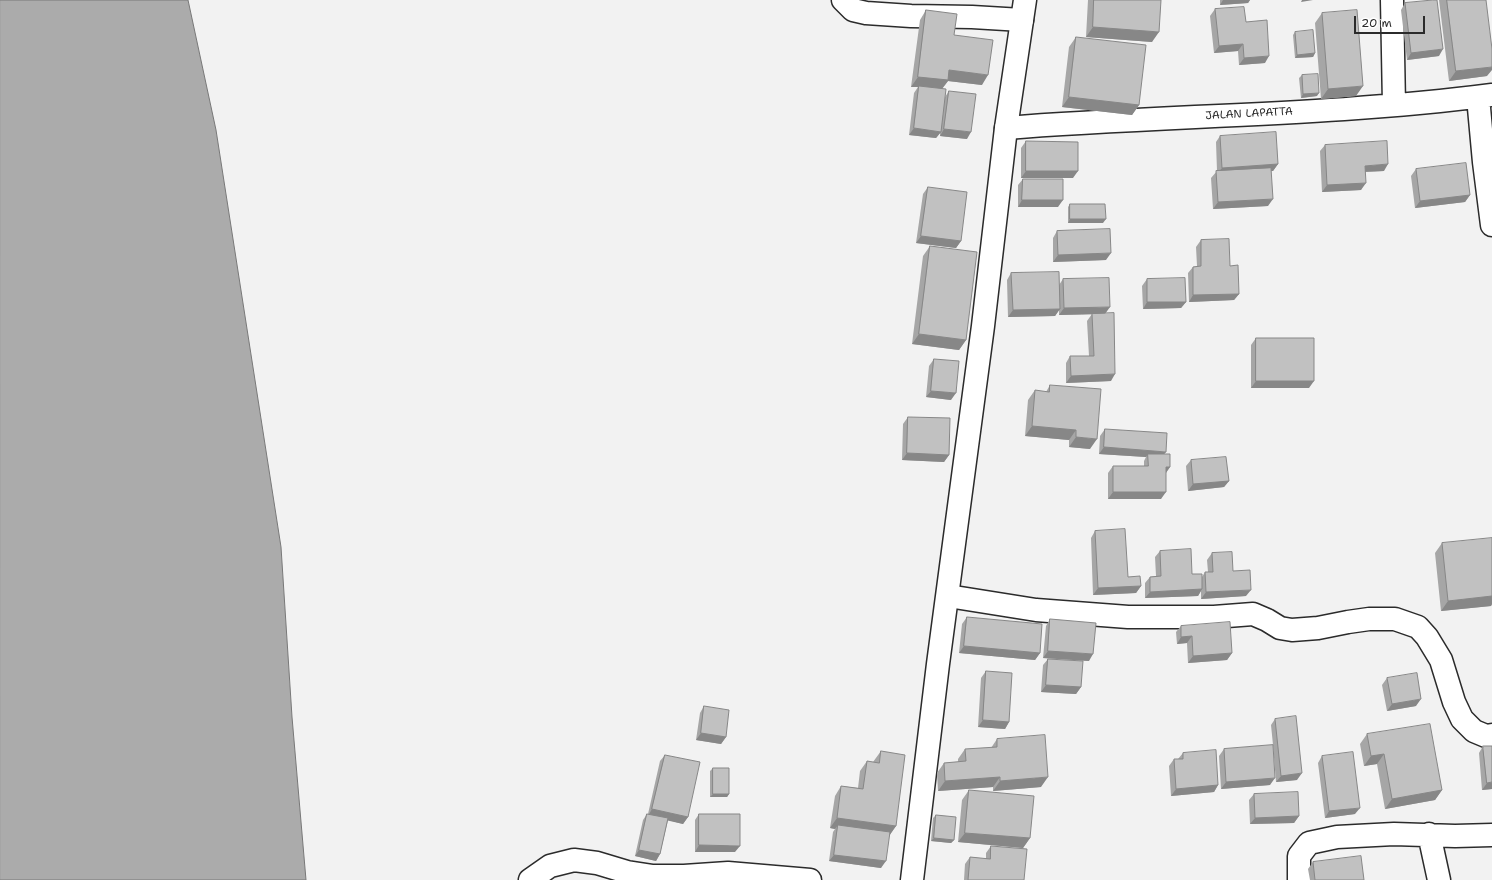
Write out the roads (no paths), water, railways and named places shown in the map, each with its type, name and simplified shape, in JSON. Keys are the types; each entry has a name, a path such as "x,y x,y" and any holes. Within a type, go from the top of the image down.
{"street":[{"path":"843,0 853,10 866,13 911,16 972,17 1024,10 1006,128 983,326 938,664 912,880"},
{"path":"1392,0 1394,105"},
{"path":"1485,96 1484,162 1492,225"},
{"name":"JALAN LAPATTA","path":"1006,128 1187,117 1268,114 1394,105 1485,96"},
{"path":"948,596 1036,610 1128,617 1214,617 1253,614 1280,628 1292,630 1318,628 1369,619 1395,619 1418,627 1427,637 1441,660 1454,702 1462,719 1474,731 1486,736 1492,735"},
{"path":"1299,880 1299,856 1309,843 1337,837 1394,834 1455,836 1492,835"},
{"path":"1429,834 1439,880"},
{"path":"530,880 550,866 574,860 597,863 627,872 653,876 684,876 728,873 810,880"}]}
